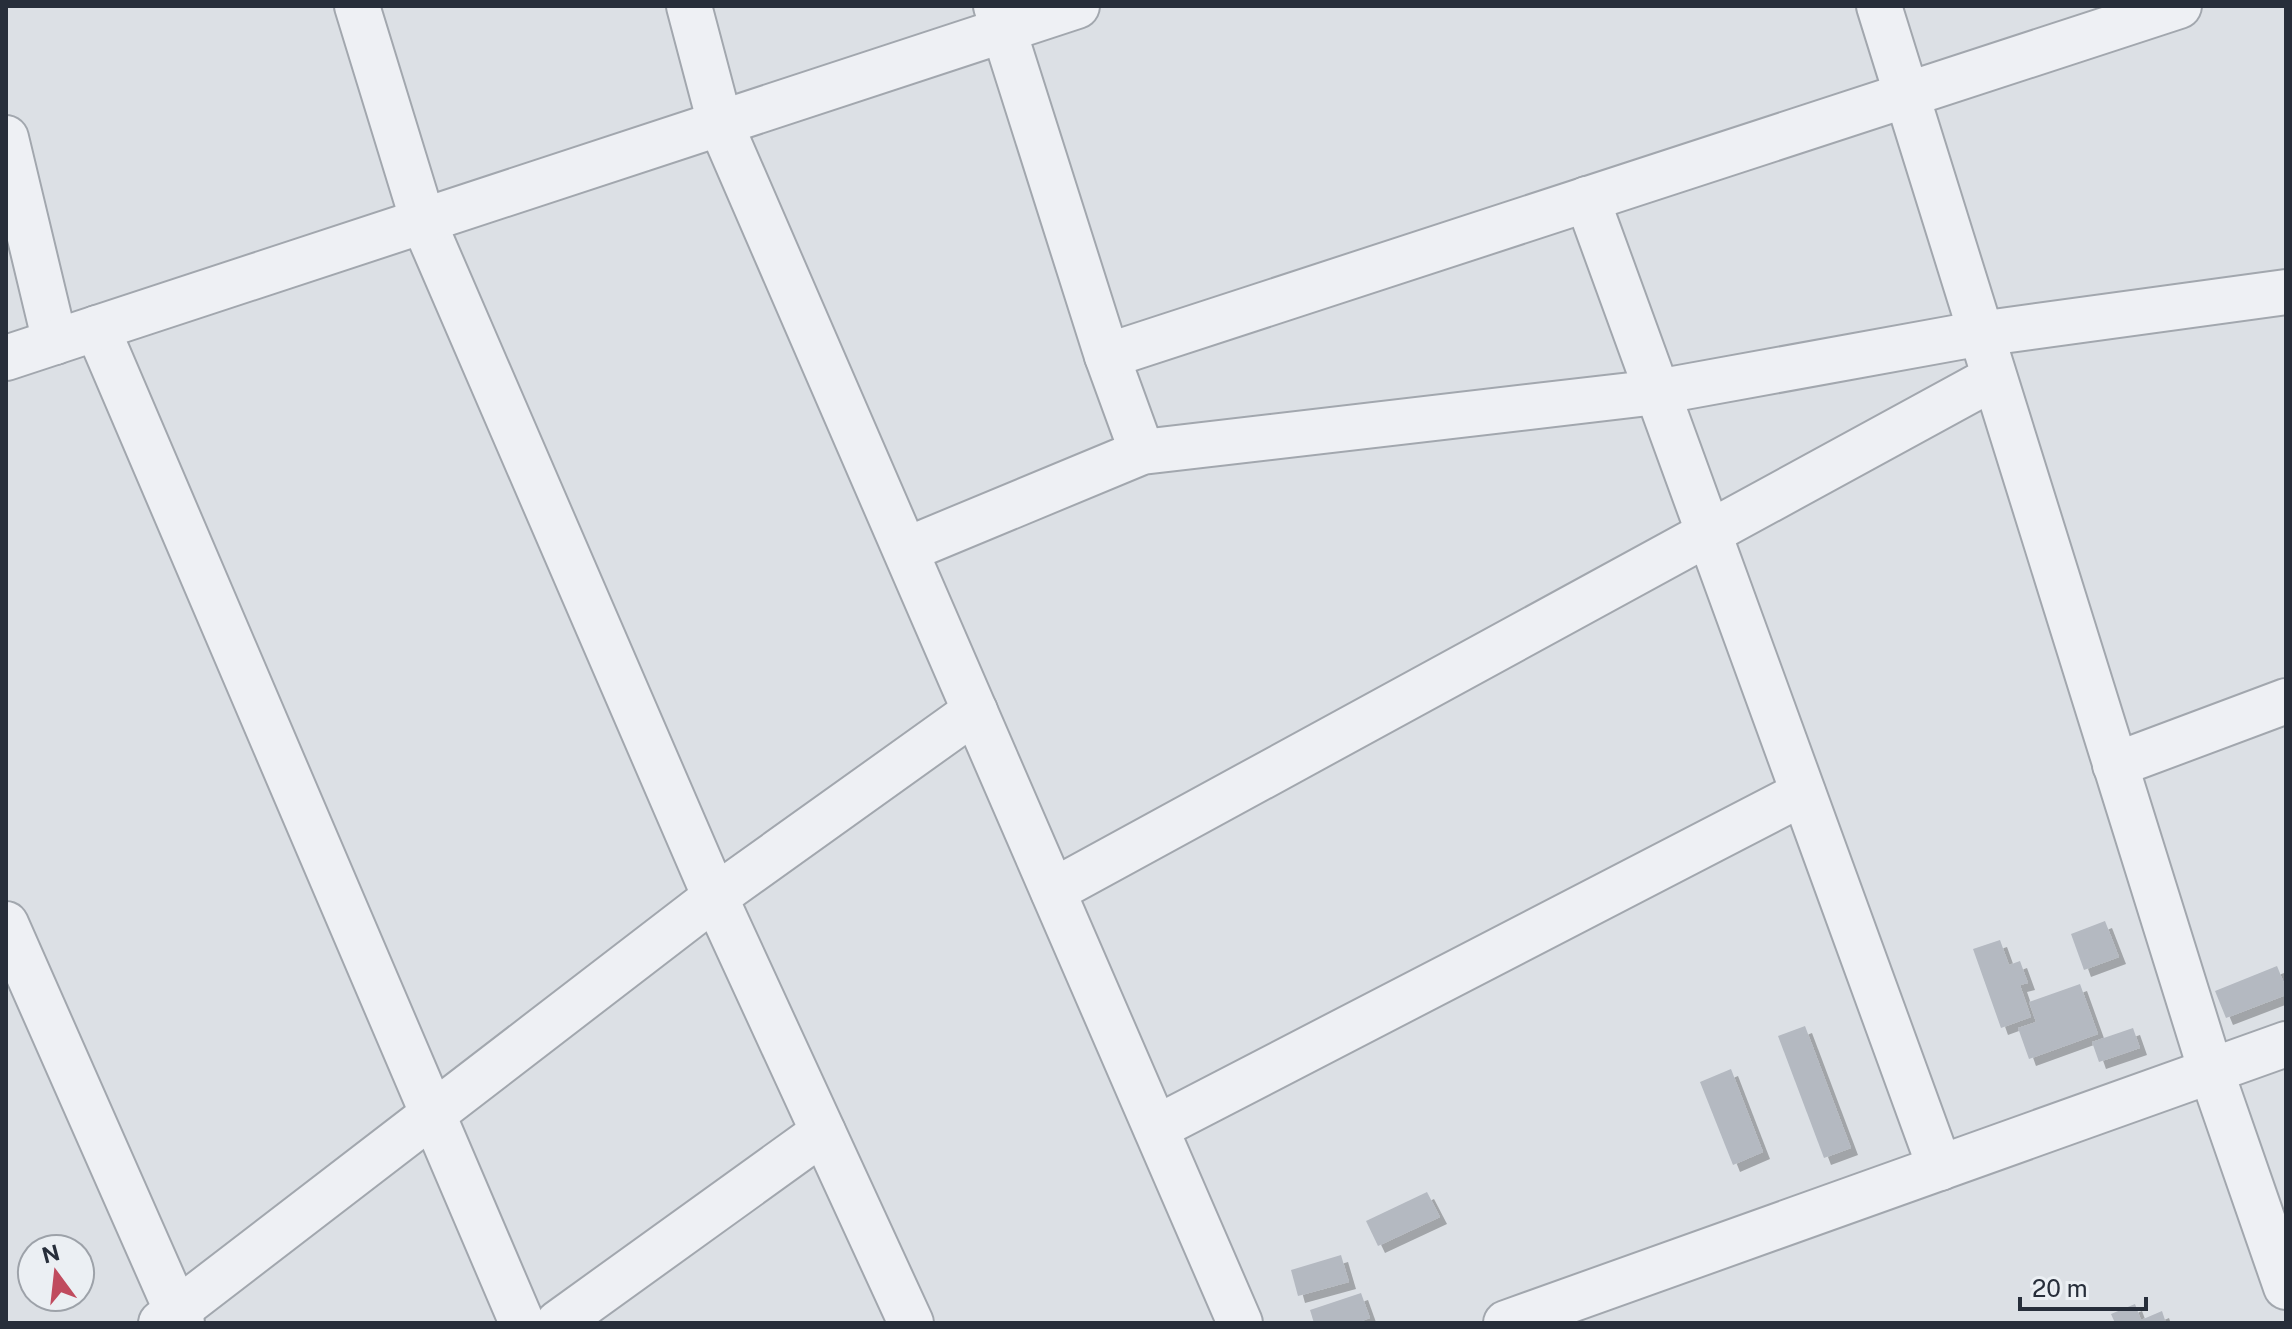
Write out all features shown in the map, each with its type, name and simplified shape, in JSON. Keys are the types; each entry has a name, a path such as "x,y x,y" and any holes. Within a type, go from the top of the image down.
{"street":[{"path":"357,6 423,221 715,897 911,1323"},
{"path":"689,6 720,123 1240,1323"},
{"path":"6,358 720,123 1000,18 1077,6"},
{"path":"1879,6 2211,1071 2286,1287"},
{"path":"1107,356 2179,6"},
{"path":"1000,18 1107,356 1142,452"},
{"path":"6,138 55,342"},
{"path":"1587,199 1940,1168"},
{"path":"906,550 1142,452 1657,392 1979,334 2286,292"},
{"path":"97,328 522,1323"},
{"path":"1053,891 1993,378"},
{"path":"2115,765 2286,701"},
{"path":"6,924 173,1319 715,897 975,711"},
{"path":"1156,1128 1803,793"},
{"path":"1506,1323 2286,1044"},
{"path":"558,1323 823,1132"}],"building":[{"path":"2105,921 2119,957 2084,970 2071,934"},
{"path":"2000,940 2009,965 2020,961 2028,983 2020,985 2031,1017 2001,1028 1973,949"},
{"path":"2277,966 2286,995 2226,1018 2215,991"},
{"path":"2080,984 2098,1034 2029,1059 2018,1028 2036,1022 2029,1002"},
{"path":"1805,1026 1851,1148 1824,1158 1778,1036"},
{"path":"2133,1028 2140,1048 2099,1062 2092,1042"},
{"path":"1731,1069 1763,1152 1733,1165 1700,1082"},
{"path":"1427,1192 1440,1217 1378,1246 1366,1221"},
{"path":"1341,1255 1349,1282 1298,1296 1291,1270"},
{"path":"1361,1293 1370,1318 1356,1323 1314,1323 1310,1310"},
{"path":"2135,1304 2141,1320 2162,1311 2166,1323 2115,1323 2111,1314"}]}
